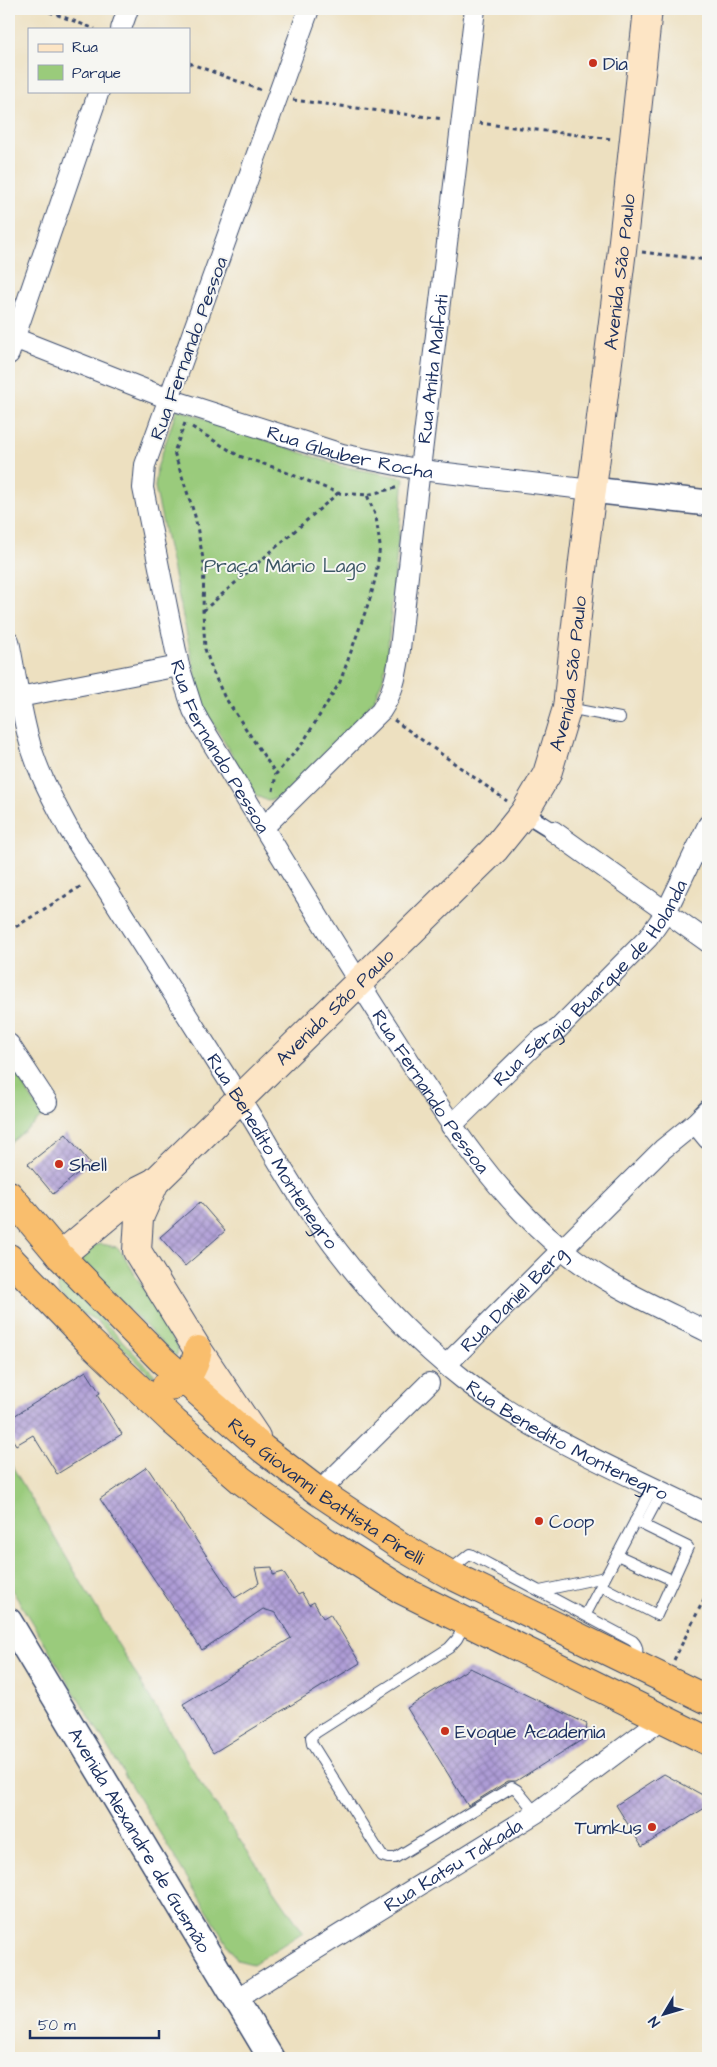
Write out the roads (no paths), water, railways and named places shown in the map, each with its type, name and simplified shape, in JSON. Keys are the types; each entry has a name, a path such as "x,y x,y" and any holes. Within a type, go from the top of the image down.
{"highway":[{"name":"Rua Giovanni Battista Pirelli","path":"9,1195 60,1256 183,1380 263,1448 319,1492 402,1547 451,1575 708,1700"},
{"path":"46,1296 50,1274 60,1256"},
{"name":"Rua Giovanni Battista Pirelli","path":"9,1258 89,1341 156,1406 211,1455 279,1508 378,1576 708,1741"},
{"path":"89,1341 119,1351 150,1381 161,1386 169,1386 183,1380 196,1363 198,1350"}],"main road":[{"name":"Avenida São Paulo","path":"60,1256 139,1190 156,1182 495,850 524,813 547,774 567,708 622,250 648,9"},
{"name":"Avenida São Paulo","path":"137,1251 139,1218 156,1182"},
{"path":"92,1229 116,1238 137,1251 198,1350 263,1448"}],"street":[{"path":"121,28 128,9"},
{"name":"Rua Fernando Pessoa","path":"309,9 145,465 144,488 179,666 193,710 264,827 359,982 451,1126 495,1184 563,1250 607,1282 708,1332"},
{"name":"Rua Anita Malfati","path":"264,827 381,711 395,683 475,9"},
{"path":"11,343 99,92"},
{"name":"Rua Glauber Rocha","path":"11,343 169,398 342,454 421,470 708,503"},
{"name":"Rua Benedito Montenegro","path":"9,641 14,698 44,781 68,828 312,1215 342,1256 397,1317 446,1365 512,1413 563,1443 708,1514"},
{"path":"14,698 179,666"},
{"path":"524,813 553,830 708,942"},
{"name":"Rua Sérgio Buarque de Holanda","path":"451,1126 538,1041 558,1029 639,948 666,912 708,825"},
{"path":"9,1044 48,1102"},
{"path":"701,1117 708,1140"},
{"name":"Rua Daniel Berg","path":"319,1492 563,1250 580,1230 663,1149 701,1117"},
{"name":"Avenida Alexandre de Gusmão","path":"9,1622 236,1999 266,2054"},
{"name":"Rua Katsu Takada","path":"236,1999 536,1813 662,1719"}],"lane":[{"path":"567,708 620,718"},
{"path":"586,1614 617,1555 639,1523 658,1489"},
{"path":"540,1591 603,1582 657,1615 688,1547 639,1523"},
{"path":"451,1575 455,1566 470,1554 586,1614 633,1641 637,1645 638,1651 635,1664"},
{"path":"617,1555 672,1580"},
{"path":"466,1621 450,1648 316,1732 311,1737 312,1744 382,1856 388,1858 395,1858 512,1787 517,1790 536,1813"}],"place":[{"name":"Dia","path":"593,63"},
{"name":"Shell","path":"59,1164"},
{"name":"Coop","path":"539,1521"},
{"name":"Evoque Academia","path":"445,1731"},
{"name":"Tumkus","path":"652,1827"}],"park label":[{"name":"Praça Mário Lago","path":"285,565"}]}
